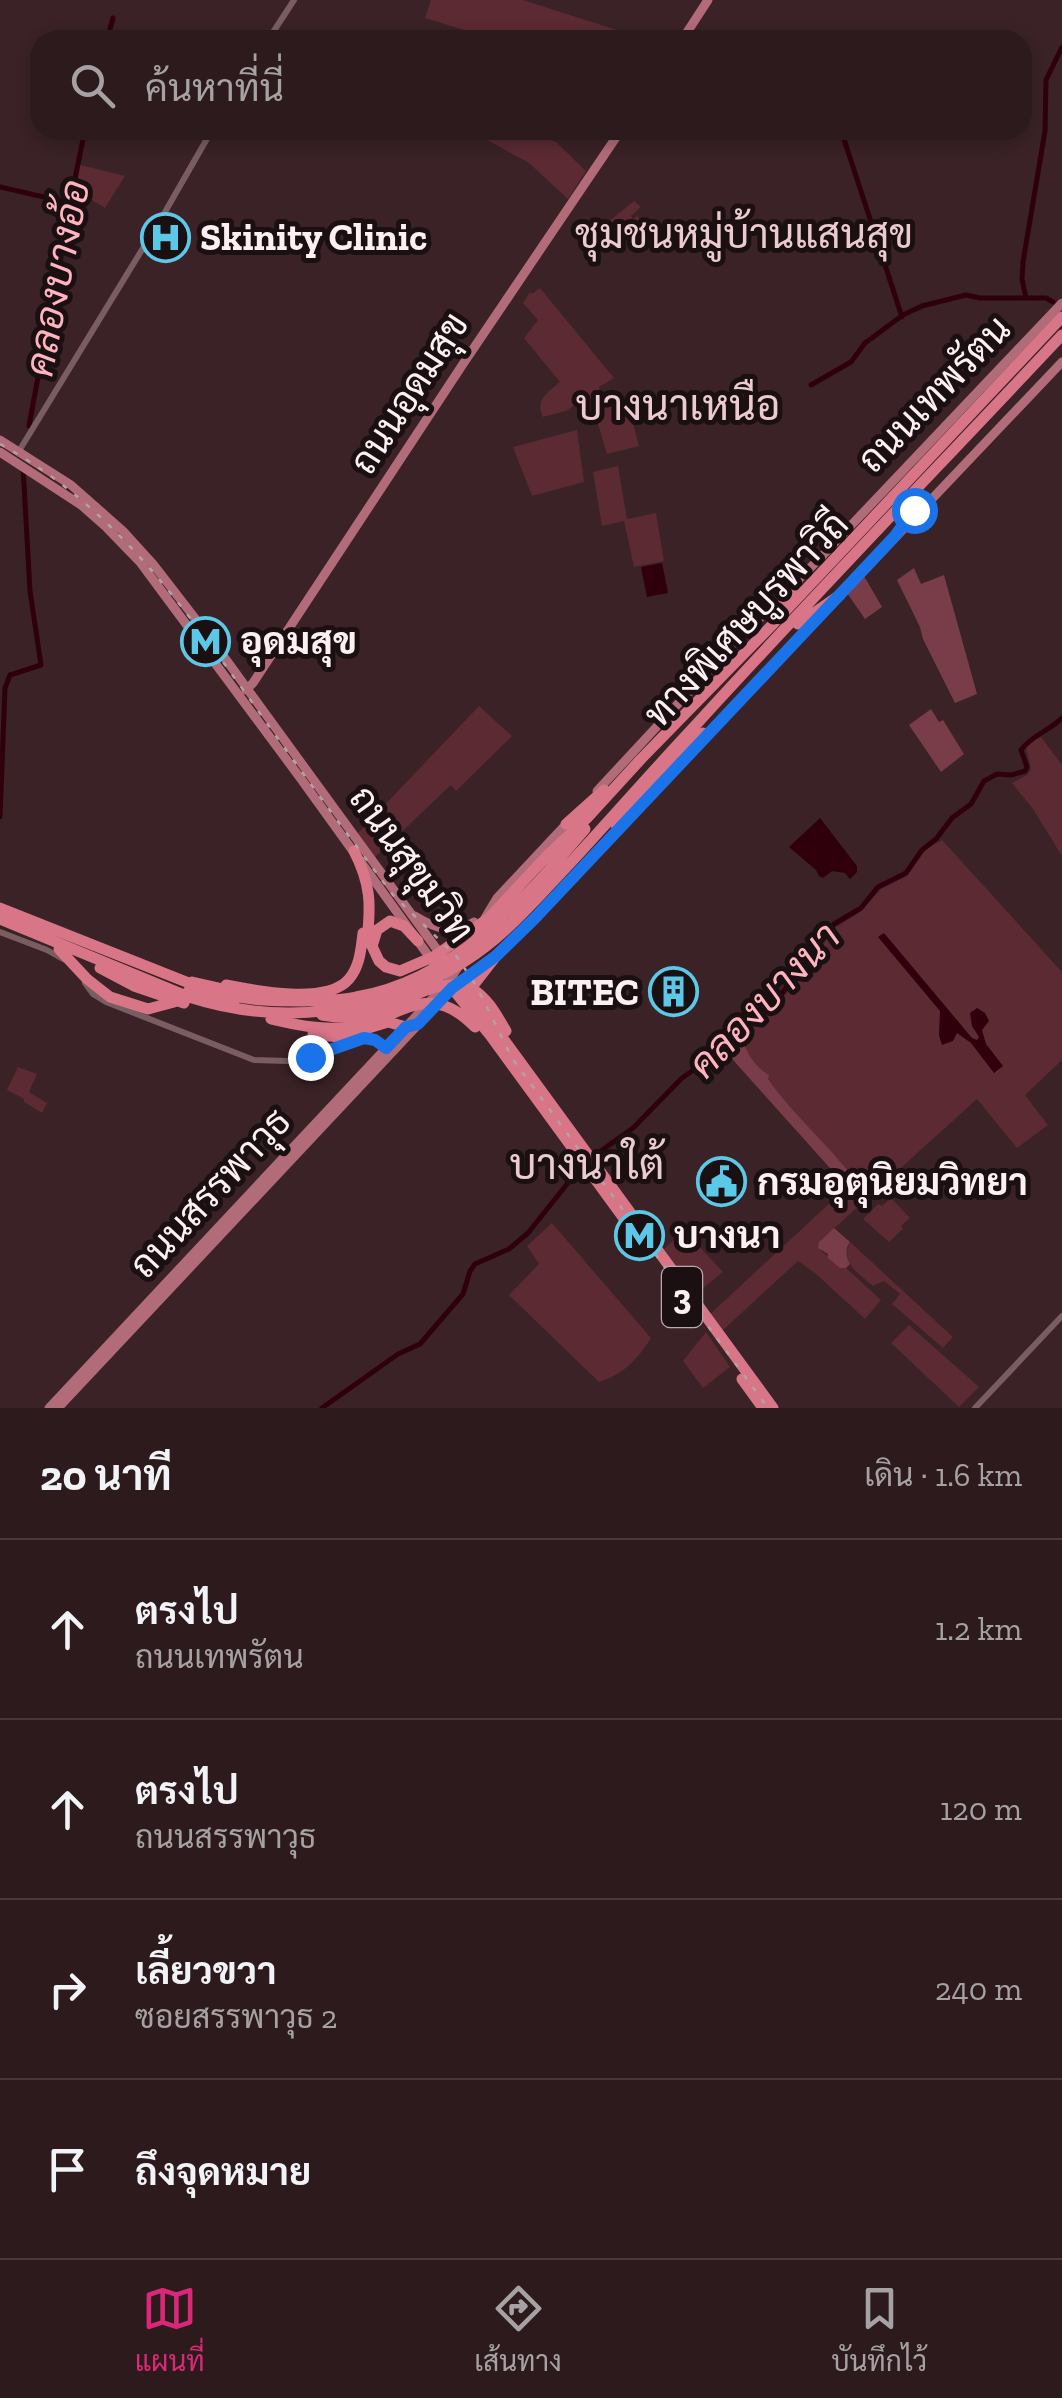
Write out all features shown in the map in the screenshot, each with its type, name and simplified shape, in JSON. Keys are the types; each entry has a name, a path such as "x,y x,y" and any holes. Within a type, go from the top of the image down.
{"highway":[{"name":"ถนนเทพรัตน","path":"666,734 1062,318"},
{"name":"ทางพิเศษบูรพาวิถี","path":"642,780 1062,327"},
{"name":"ถนนเทพรัตน","path":"718,708 1062,339"},
{"name":"ทางพิเศษบูรพาวิถี","path":"642,780 1062,339"},
{"path":"775,622 797,582"},
{"path":"796,625 840,594"},
{"path":"692,752 718,708"},
{"path":"258,1016 339,1012 383,996 458,954 524,906 595,841 718,708"},
{"path":"353,846 370,907 368,953 388,974 399,976 425,966 485,927 552,859 604,835 703,733"},
{"path":"566,824 666,734"},
{"path":"524,906 666,734"},
{"path":"418,941 404,926 390,921 377,930 370,942 386,968 400,971 434,956 489,918 641,758"},
{"path":"0,920 156,978 236,1002 292,1006 366,997 428,974 485,939 642,780"},
{"path":"0,920 217,984 256,990 329,992 346,982 358,962 366,882"},
{"path":"0,920 134,986 178,1001 320,1036 352,1035 388,1022 408,1030"},
{"path":"83,942 191,985 265,1001 383,996"},
{"path":"59,949 97,989 146,1013 178,1001"},
{"path":"453,988 496,956"},
{"path":"168,976 284,1002 322,1015 352,1018 436,987 471,988 492,1008 537,1082"},
{"name":"ถนนสุขุมวิท","path":"453,988 773,1408"},
{"name":"ถนนสุขุมวิท","path":"453,988 537,1082 580,1151"},
{"path":"233,1013 326,1028 352,1027 412,1006 441,1004 470,1022 521,1078"},
{"name":"ถนนสุขุมวิท","path":"594,1170 763,1408"}],"main road":[{"path":"688,30 708,0"},
{"name":"ถนนอุดมสุข","path":"243,691 614,140"},
{"name":"ถนนเทพรัตน","path":"453,988 498,898 728,649 797,582 1062,303"},
{"name":"ถนนเทพรัตน","path":"496,956 1062,362"},
{"path":"877,497 904,476 1002,372 1016,366 1023,368 1030,381 1028,389 928,495 895,536"},
{"name":"ถนนสุขุมวิท","path":"0,440 16,455 70,485 123,531 170,584 453,988"},
{"name":"ถนนสุขุมวิท","path":"0,452 16,455"},
{"path":"576,873 595,841"},
{"name":"ถนนสุขุมวิท","path":"353,846 408,912 453,988"},
{"path":"408,912 428,924 456,930 468,927 498,898"},
{"path":"486,916 485,926 493,937 513,940"},
{"name":"ถนนสรรพาวุธ","path":"50,1408 430,1006 453,988"},
{"name":"ถนนสรรพาวุธ","path":"333,1111 386,1048 408,1030"},
{"name":"ถนนสรรพาวุธ","path":"58,1408 132,1324"}],"street":[{"path":"274,30 294,0"},
{"path":"16,455 206,140"},
{"path":"0,920 67,962 93,994 106,1002 146,1013 254,1060 310,1057 364,1038 386,1048"},
{"path":"974,1408 1062,1316"}],"shaded area":[{"path":"431,0 523,0 617,30 464,30 425,18"},
{"path":"487,140 551,140 586,171 568,199 529,163"},
{"path":"77,164 125,176 105,208 92,200 70,196"},
{"path":"634,201 641,207 631,216 641,221 613,241 602,227"},
{"path":"540,288 614,378 599,387 602,407 629,407 639,446 607,454 594,411 578,415 573,406 543,417 541,401 560,382 524,338 538,320 523,303 530,292"},
{"path":"577,430 584,482 532,496 513,447"},
{"path":"618,466 627,519 656,513 664,561 634,567 624,521 602,526 593,472"},
{"path":"662,563 668,593 647,597 641,567"},
{"path":"914,568 921,584 944,575 977,694 955,703 897,580"},
{"path":"864,576 882,607 865,619 847,593"},
{"path":"479,706 512,736 456,791 451,785 375,857 357,834"},
{"path":"931,709 939,722 943,720 964,754 941,772 909,725"},
{"path":"1041,737 1062,765 1062,856 1012,783 1031,770 1026,747"},
{"path":"820,818 857,866 850,879 845,873 832,871 823,878 819,876 789,847"},
{"path":"942,840 1062,972 1062,1060 1025,1095 1048,1125 1017,1148 977,1099 819,1242 821,1251 881,1300 865,1319 798,1261 721,1332 708,1316 847,1187 726,1052 744,1018 777,1003 801,978 833,929 860,912 881,889 907,876 924,850"},
{"path":"884,933 972,1038 979,1037 970,1013 977,1008 985,1013 989,1021 982,1030 986,1044 1003,1066 994,1073 971,1043 957,1033 953,1041 942,1045 940,1011 878,937"},
{"path":"750,1017 741,1032 750,1057 855,1180 847,1187 726,1052"},
{"path":"18,1067 37,1074 29,1092 47,1103 42,1113 7,1090"},
{"path":"891,1198 910,1218 889,1242 863,1219"},
{"path":"552,1223 651,1338 629,1365 599,1382 509,1295 539,1264 527,1246"},
{"path":"834,1228 850,1242 850,1264 846,1268 840,1268 818,1248"},
{"path":"684,1230 723,1272 696,1294 664,1249"},
{"path":"850,1242 953,1337 943,1348 892,1304 900,1294 884,1281 873,1286 852,1267 847,1256"},
{"path":"909,1325 979,1387 959,1407 891,1343"},
{"path":"706,1332 730,1367 703,1388 683,1361"}],"waterway":[{"name":"คลองบางอ้อ","path":"110,30 113,18"},
{"path":"1026,298 1023,262 1045,131 1046,80 1062,47"},
{"name":"คลองบางอ้อ","path":"29,426 83,140"},
{"path":"844,140 902,317"},
{"path":"0,187 70,203"},
{"path":"811,385 851,362 865,343 922,306 966,295 1046,298 1053,302"},
{"name":"คลองบางอ้อ","path":"0,817 5,688 10,675 41,665 30,591 23,467"},
{"name":"คลองบางนา","path":"591,1158 633,1128 682,1078 730,1045 744,1014 777,1000 834,924 861,908 878,887 906,873 952,818 971,804 984,781 997,774 1025,771 1021,750 1062,718"},
{"name":"คลองบางนา","path":"322,1408 398,1354 420,1344 463,1294 475,1264 509,1249 528,1233 583,1164"}],"railway":[{"path":"0,444 76,495 168,590 393,895 457,957 477,987 512,1058 768,1408"}],"place":[{"name":"Skinity Clinic","path":"165,237"},
{"name":"อุดมสุข","path":"205,641"},
{"name":"BITEC","path":"674,992"},
{"name":"กรมอุตุนิยมวิทยา","path":"722,1182"},
{"name":"บางนา","path":"639,1235"}],"district":[{"name":"ชุมชนหมู่บ้านแสนสุข","path":"744,234"},
{"name":"บางนาเหนือ","path":"678,405"},
{"name":"บางนาใต้","path":"587,1164"}],"route":[{"path":"310,1057 364,1038 386,1048 406,1027 418,1024 452,988 496,956 815,622 914,510"}]}
